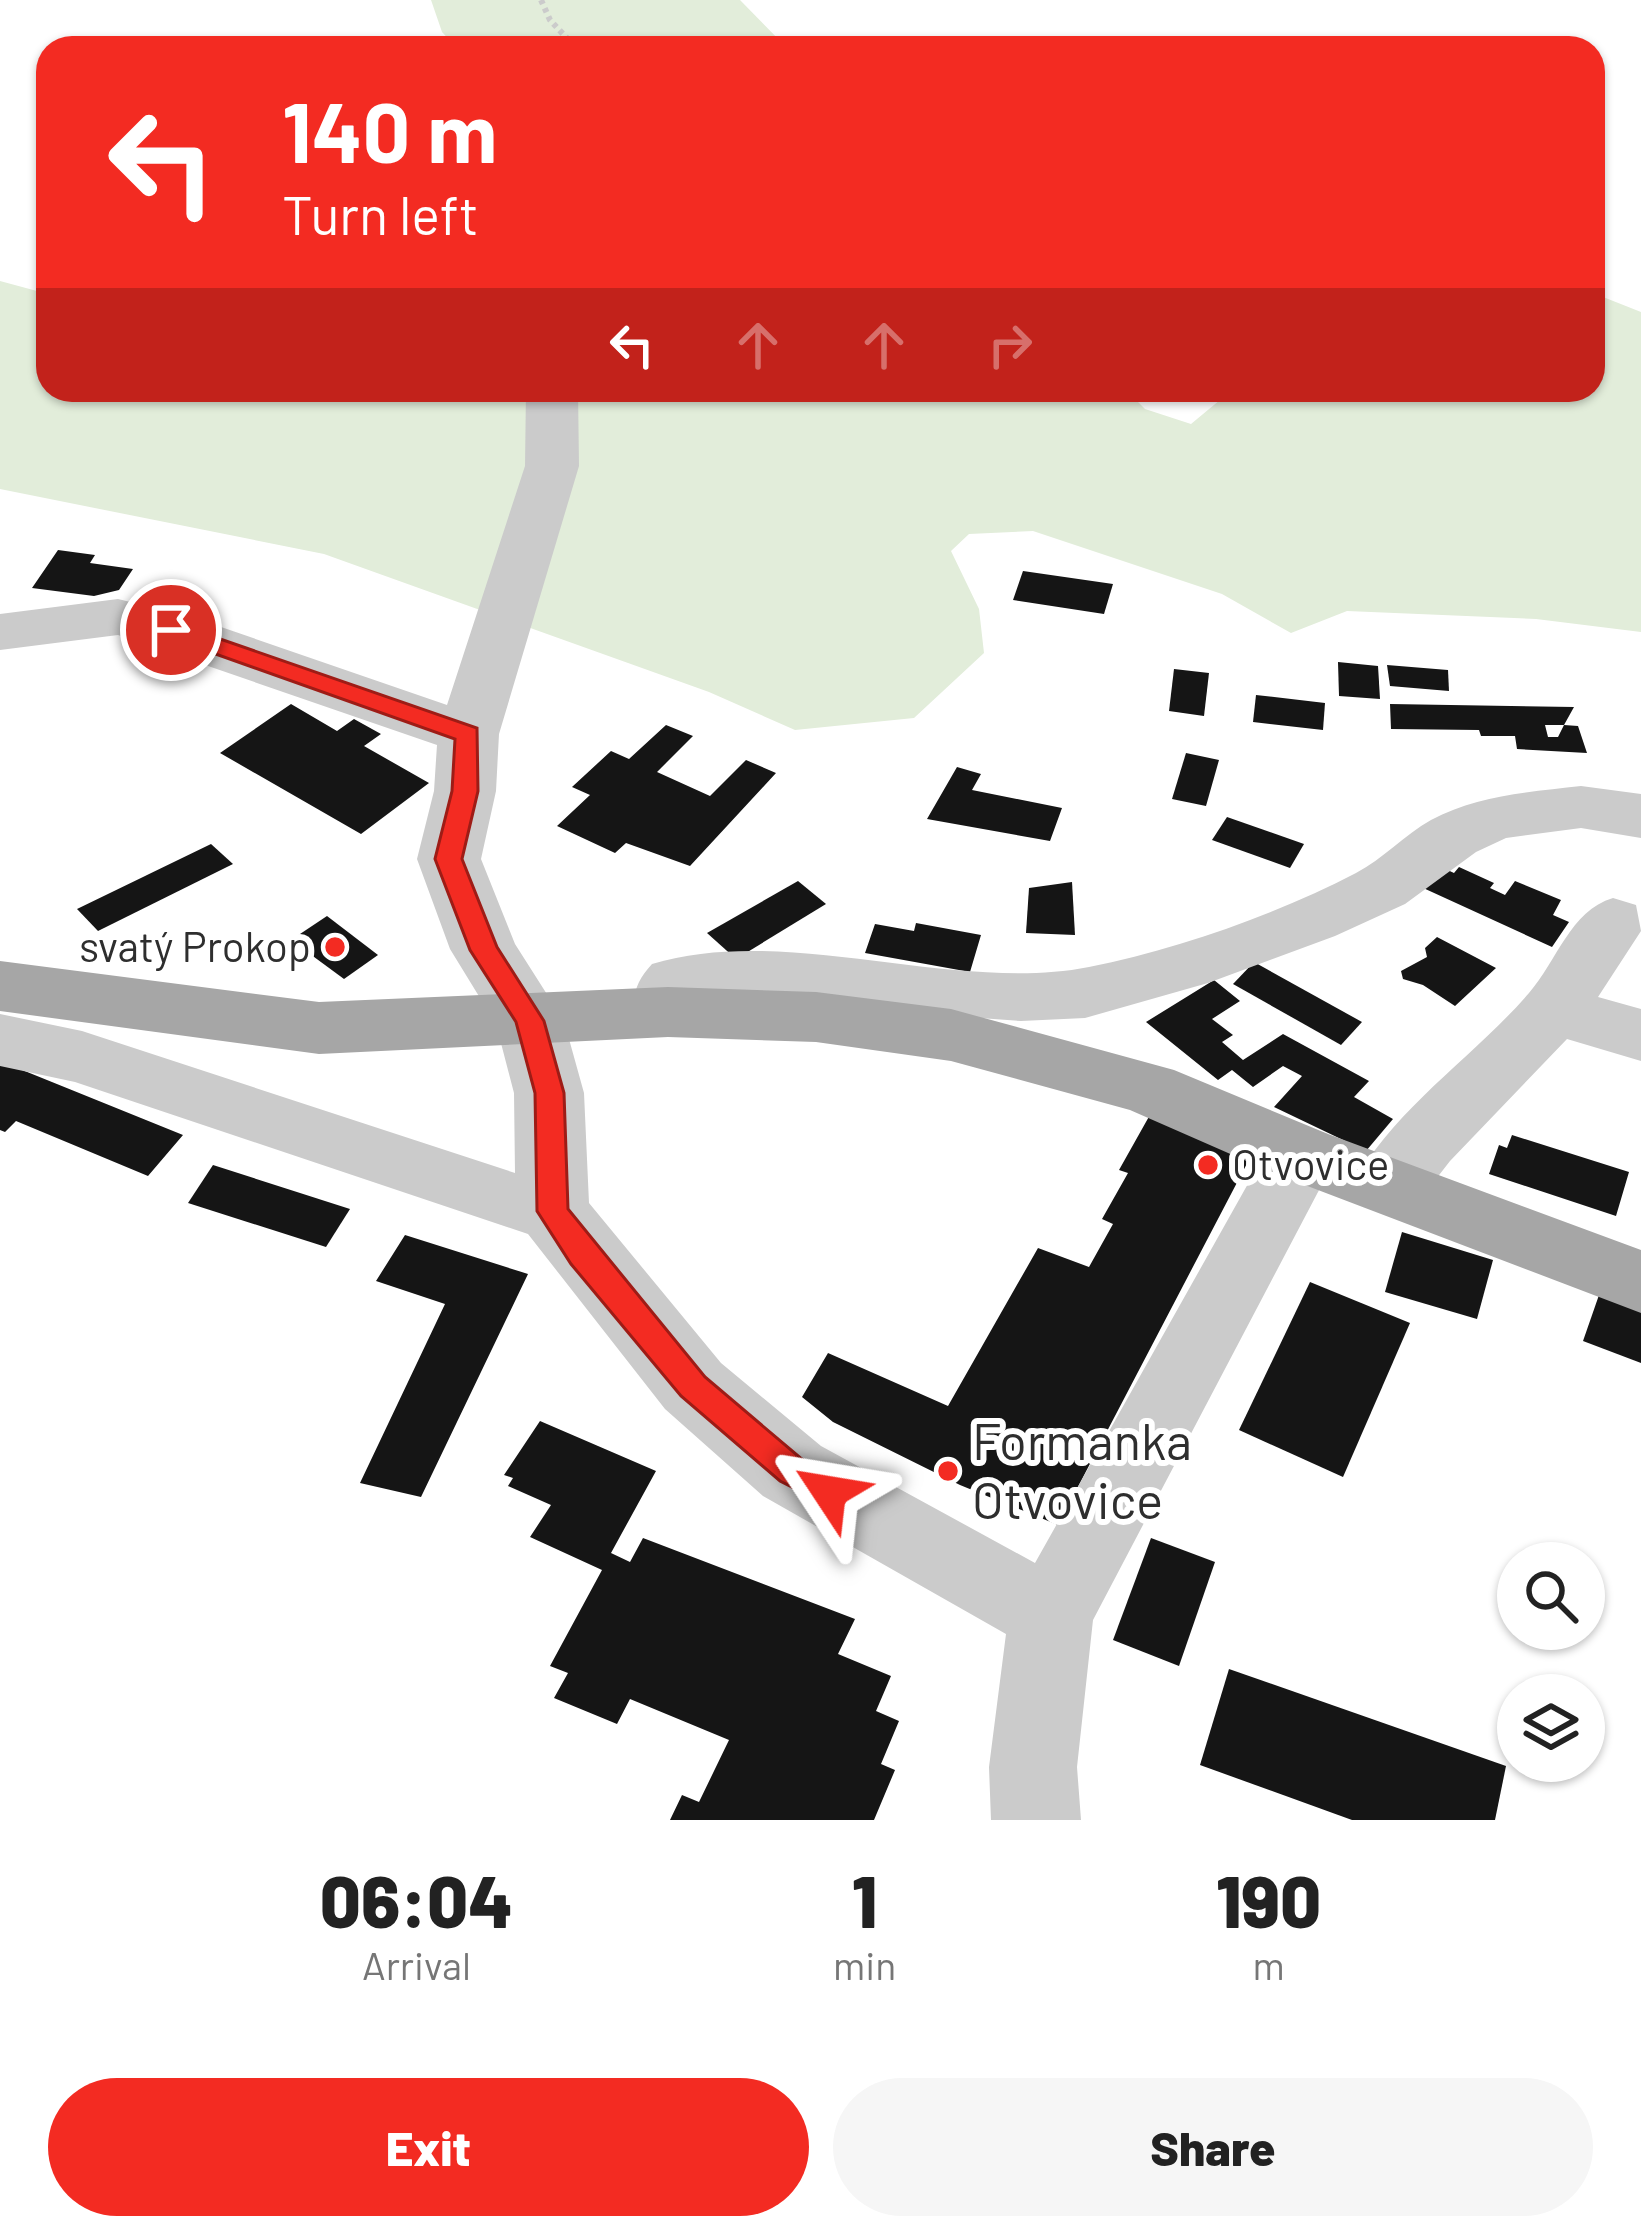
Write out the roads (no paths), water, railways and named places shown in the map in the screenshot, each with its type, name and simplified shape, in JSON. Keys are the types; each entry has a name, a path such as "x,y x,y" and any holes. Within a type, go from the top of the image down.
{"main road":[{"path":"0,986 319,1028 668,1012 816,1017 1018,1049 1149,1089 1302,1154 1641,1282"}],"street":[{"path":"552,402 552,466 468,734 465,791 449,859 484,950 530,1021 549,1093 552,1211 582,1256 693,1386 792,1471 1051,1616"},
{"path":"0,632 118,617 171,630 468,734"},
{"path":"668,1012 668,990 676,981 715,974 1021,996 1085,993 1184,966 1312,919 1382,888 1453,836 1496,818 1581,807 1641,816"},
{"path":"1389,1186 1424,1141 1554,1010 1613,922"},
{"path":"1554,1010 1641,1035"},
{"path":"0,1040 82,1057 488,1195 552,1211"},
{"path":"1036,1820 1033,1767 1051,1616 1302,1154"}],"place":[{"name":"svatý Prokop","path":"335,947"},
{"name":"Otvovice","path":"1208,1165"},
{"name":"Formanka Otvovice","path":"948,1471"}]}
